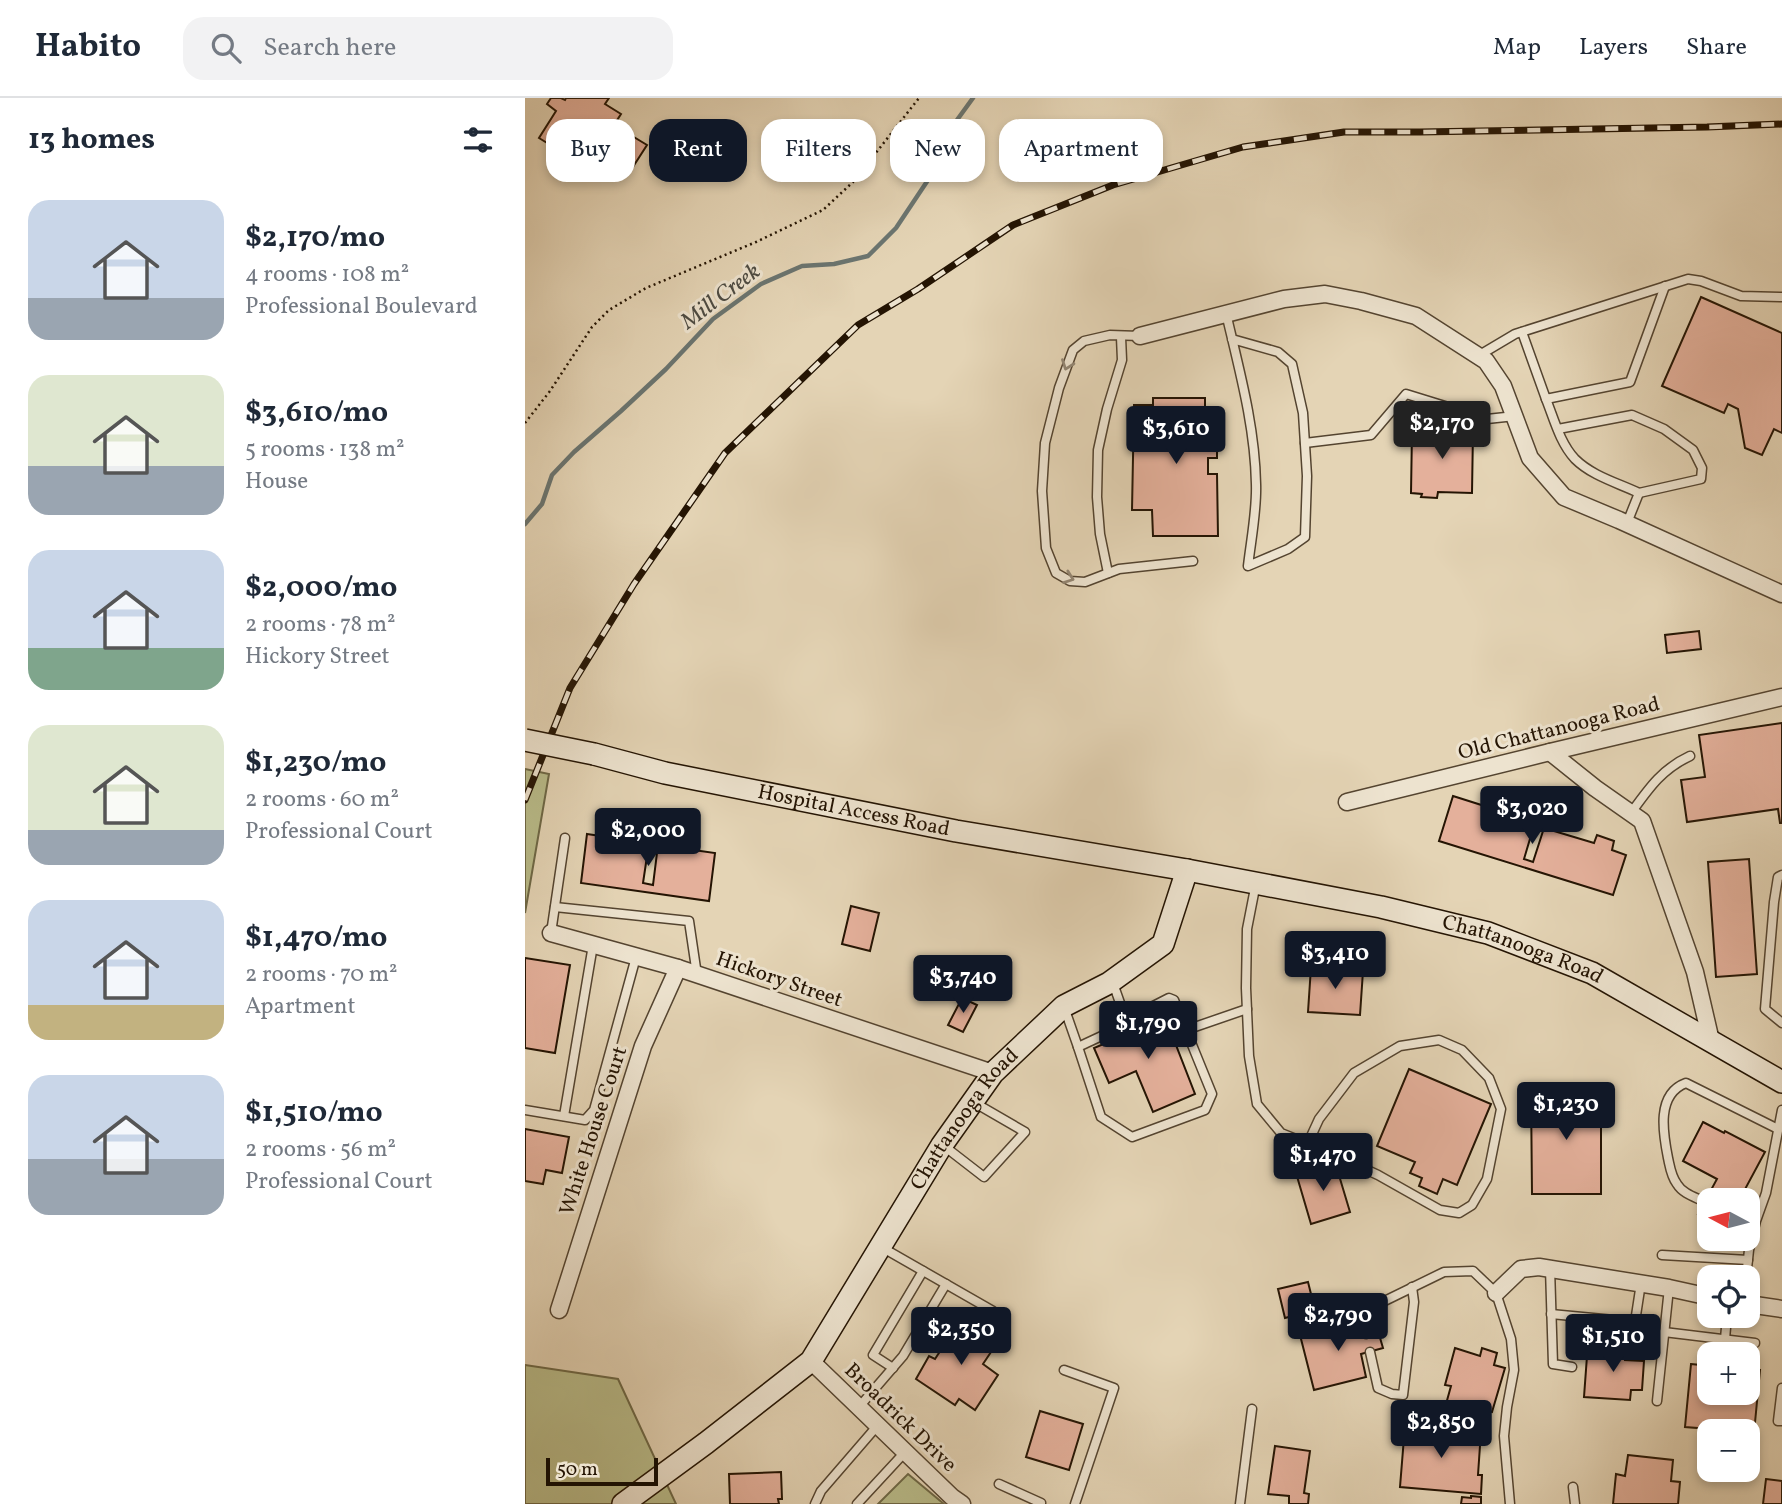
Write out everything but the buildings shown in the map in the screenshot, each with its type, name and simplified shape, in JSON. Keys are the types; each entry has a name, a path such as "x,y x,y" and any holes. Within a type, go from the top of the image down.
{"main road":[{"name":"Hospital Access Road","path":"525,740 594,754 665,773 956,831 1187,870"},
{"name":"Chattanooga Road","path":"623,1504 811,1361 942,1145 993,1073 1064,1006 1112,981 1163,944 1187,870 1381,907 1488,933 1592,973 1782,1082"}],"street":[{"path":"1140,336 1284,299 1325,294 1361,300 1416,316 1486,361 1503,386 1530,458 1563,497 1627,523 1782,594"},
{"name":"Old Chattanooga Road","path":"1347,802 1782,697"},
{"path":"1550,752 1642,821 1695,972 1711,1041"},
{"name":"Hickory Street","path":"551,933 678,968 993,1073"},
{"name":"White House Court","path":"559,1310 643,1046 678,968"},
{"path":"1496,1293 1521,1269 1539,1267 1697,1294"},
{"path":"1760,1306 1782,1309"},
{"name":"Broadrick Drive","path":"811,1361 962,1504"}],"lane":[{"path":"1478,356 1515,334 1688,279 1741,296 1782,297"},
{"path":"1546,399 1630,382 1665,286"},
{"path":"1226,313 1232,339 1242,382 1257,486 1248,566 1288,550 1305,537 1307,476 1303,413 1292,363 1278,352 1232,339"},
{"path":"1522,332 1560,436 1574,458 1596,474 1639,493 1701,479 1702,468 1693,450 1664,429 1632,415 1558,429"},
{"path":"1140,336 1110,335 1084,341 1073,350 1059,388 1045,443 1042,491 1046,548 1056,572 1070,581 1085,582 1119,569 1193,561"},
{"path":"1108,573 1100,534 1097,497 1098,450 1122,360 1121,337"},
{"path":"1305,443 1371,435 1406,394 1487,419 1515,416"},
{"path":"1627,523 1639,493"},
{"path":"1631,813 1652,784 1674,763 1690,756"},
{"path":"551,933 565,838"},
{"path":"1782,875 1778,877 1774,902 1765,1009 1782,1023"},
{"path":"1256,883 1247,929 1249,1056 1257,1104 1281,1132 1378,1175 1440,1210 1459,1213 1472,1205 1487,1180 1501,1109 1489,1077 1462,1050 1439,1040 1400,1046 1355,1073 1319,1119 1308,1143"},
{"path":"555,907 688,921 697,975"},
{"path":"564,1116 593,945"},
{"path":"525,1110 585,1120 594,1110 636,957"},
{"path":"1112,981 1126,1020"},
{"path":"1064,1006 1101,1117 1132,1137 1205,1110 1212,1094 1174,1000 1169,998 1078,1047"},
{"path":"1186,1030 1247,1009"},
{"path":"1697,1198 1683,1192 1676,1184 1671,1174 1663,1131 1666,1105 1677,1086 1686,1083 1778,1129"},
{"path":"942,1145 984,1177 1025,1132 972,1101"},
{"path":"1761,1204 1766,1193 1782,1110"},
{"path":"880,1247 993,1311"},
{"path":"1747,1265 1749,1251"},
{"path":"1662,1255 1748,1260"},
{"path":"1550,1269 1553,1364 1572,1367"},
{"path":"893,1368 873,1355 923,1271"},
{"path":"1366,1334 1361,1312 1444,1272 1473,1272 1496,1293 1511,1339 1514,1370 1504,1436 1510,1504"},
{"path":"1551,1314 1635,1322 1641,1283"},
{"path":"859,1407 903,1356 946,1284"},
{"path":"1370,1352 1378,1388 1403,1395 1415,1302 1412,1287"},
{"path":"1657,1401 1668,1288"},
{"path":"1725,1339 1726,1328"},
{"path":"1664,1332 1748,1342"},
{"path":"1065,1370 1114,1388 1075,1504"},
{"path":"1782,1388 1778,1421 1782,1421"},
{"path":"1240,1504 1252,1409"},
{"path":"815,1504 821,1491 878,1425"},
{"path":"857,1504 906,1451"},
{"path":"999,1484 1042,1504"},
{"path":"1573,1486 1575,1504"}],"path":[{"path":"525,423 550,391 591,327 609,310 646,289 823,210 853,182 919,98"}],"green space":[{"path":"525,769 549,774 525,913"},
{"path":"525,1365 618,1379 676,1504 525,1504"},
{"path":"908,1474 944,1504 878,1504"}],"waterway":[{"name":"Mill Creek","path":"525,524 542,504 552,475 666,369 713,319 761,284 802,266 834,264 868,256 896,228 934,171 957,120 973,98"}],"railway":[{"path":"525,800 570,688 634,584 725,453 858,325 918,289 1013,225 1113,185 1243,147 1344,132 1782,124"}]}
